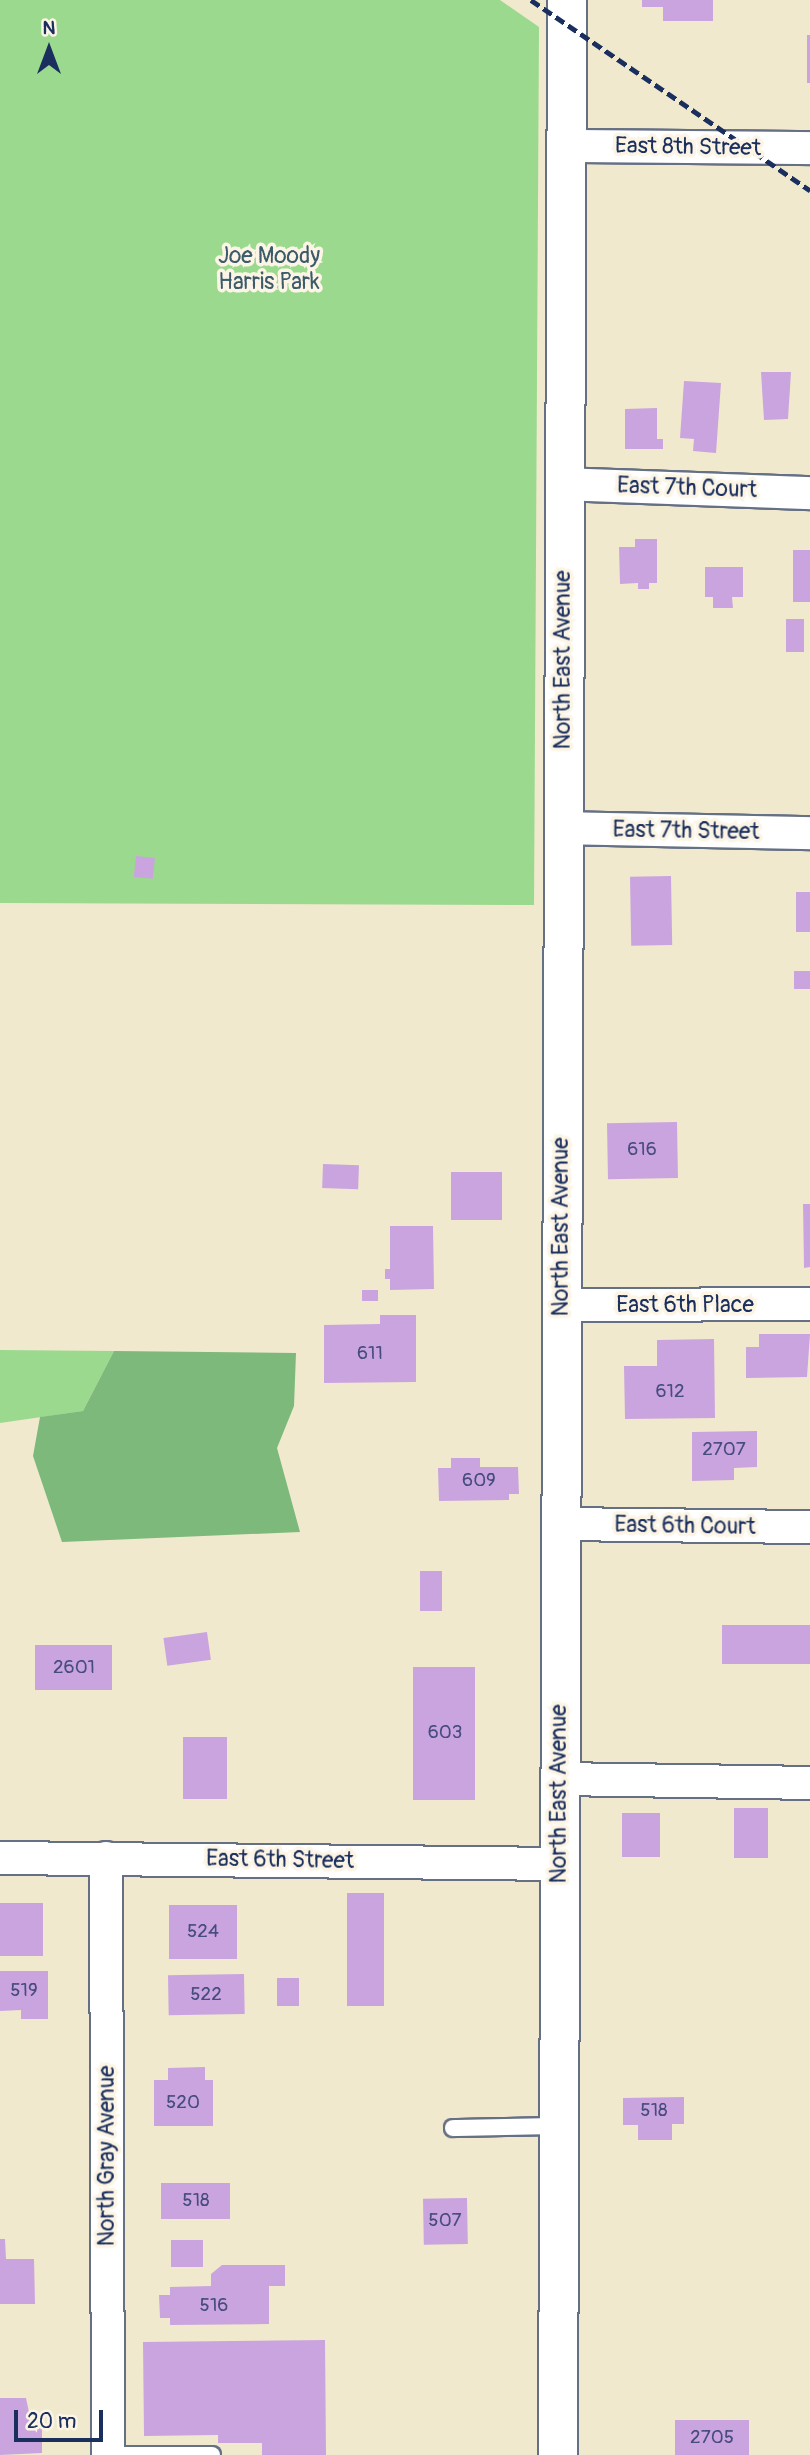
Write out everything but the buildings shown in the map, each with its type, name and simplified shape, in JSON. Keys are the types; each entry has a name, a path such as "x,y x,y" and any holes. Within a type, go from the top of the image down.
{"main road":[{"name":"North East Avenue","path":"558,2455 563,484 567,0"}],"street":[{"name":"East 8th Street","path":"566,146 810,148"},
{"name":"East 7th Court","path":"563,484 810,492"},
{"name":"East 7th Street","path":"562,828 810,833"},
{"name":"East 6th Place","path":"561,1305 810,1304"},
{"name":"East 6th Court","path":"560,1524 810,1527"},
{"path":"559,1779 810,1783"},
{"name":"East 6th Street","path":"0,1858 559,1864"},
{"name":"North Gray Avenue","path":"106,1858 108,2455"}],"lane":[{"path":"453,2128 558,2126"},
{"path":"108,2455 212,2455"}],"green space":[{"name":"Joe Moody Harris Park","path":"0,0 500,0 539,27 534,905 0,903"},
{"path":"0,1350 114,1351 83,1411 0,1423"},
{"path":"114,1351 296,1353 294,1406 277,1448 300,1532 62,1542 33,1456 40,1417 83,1411"}],"railway":[{"path":"531,0 810,190"}]}
